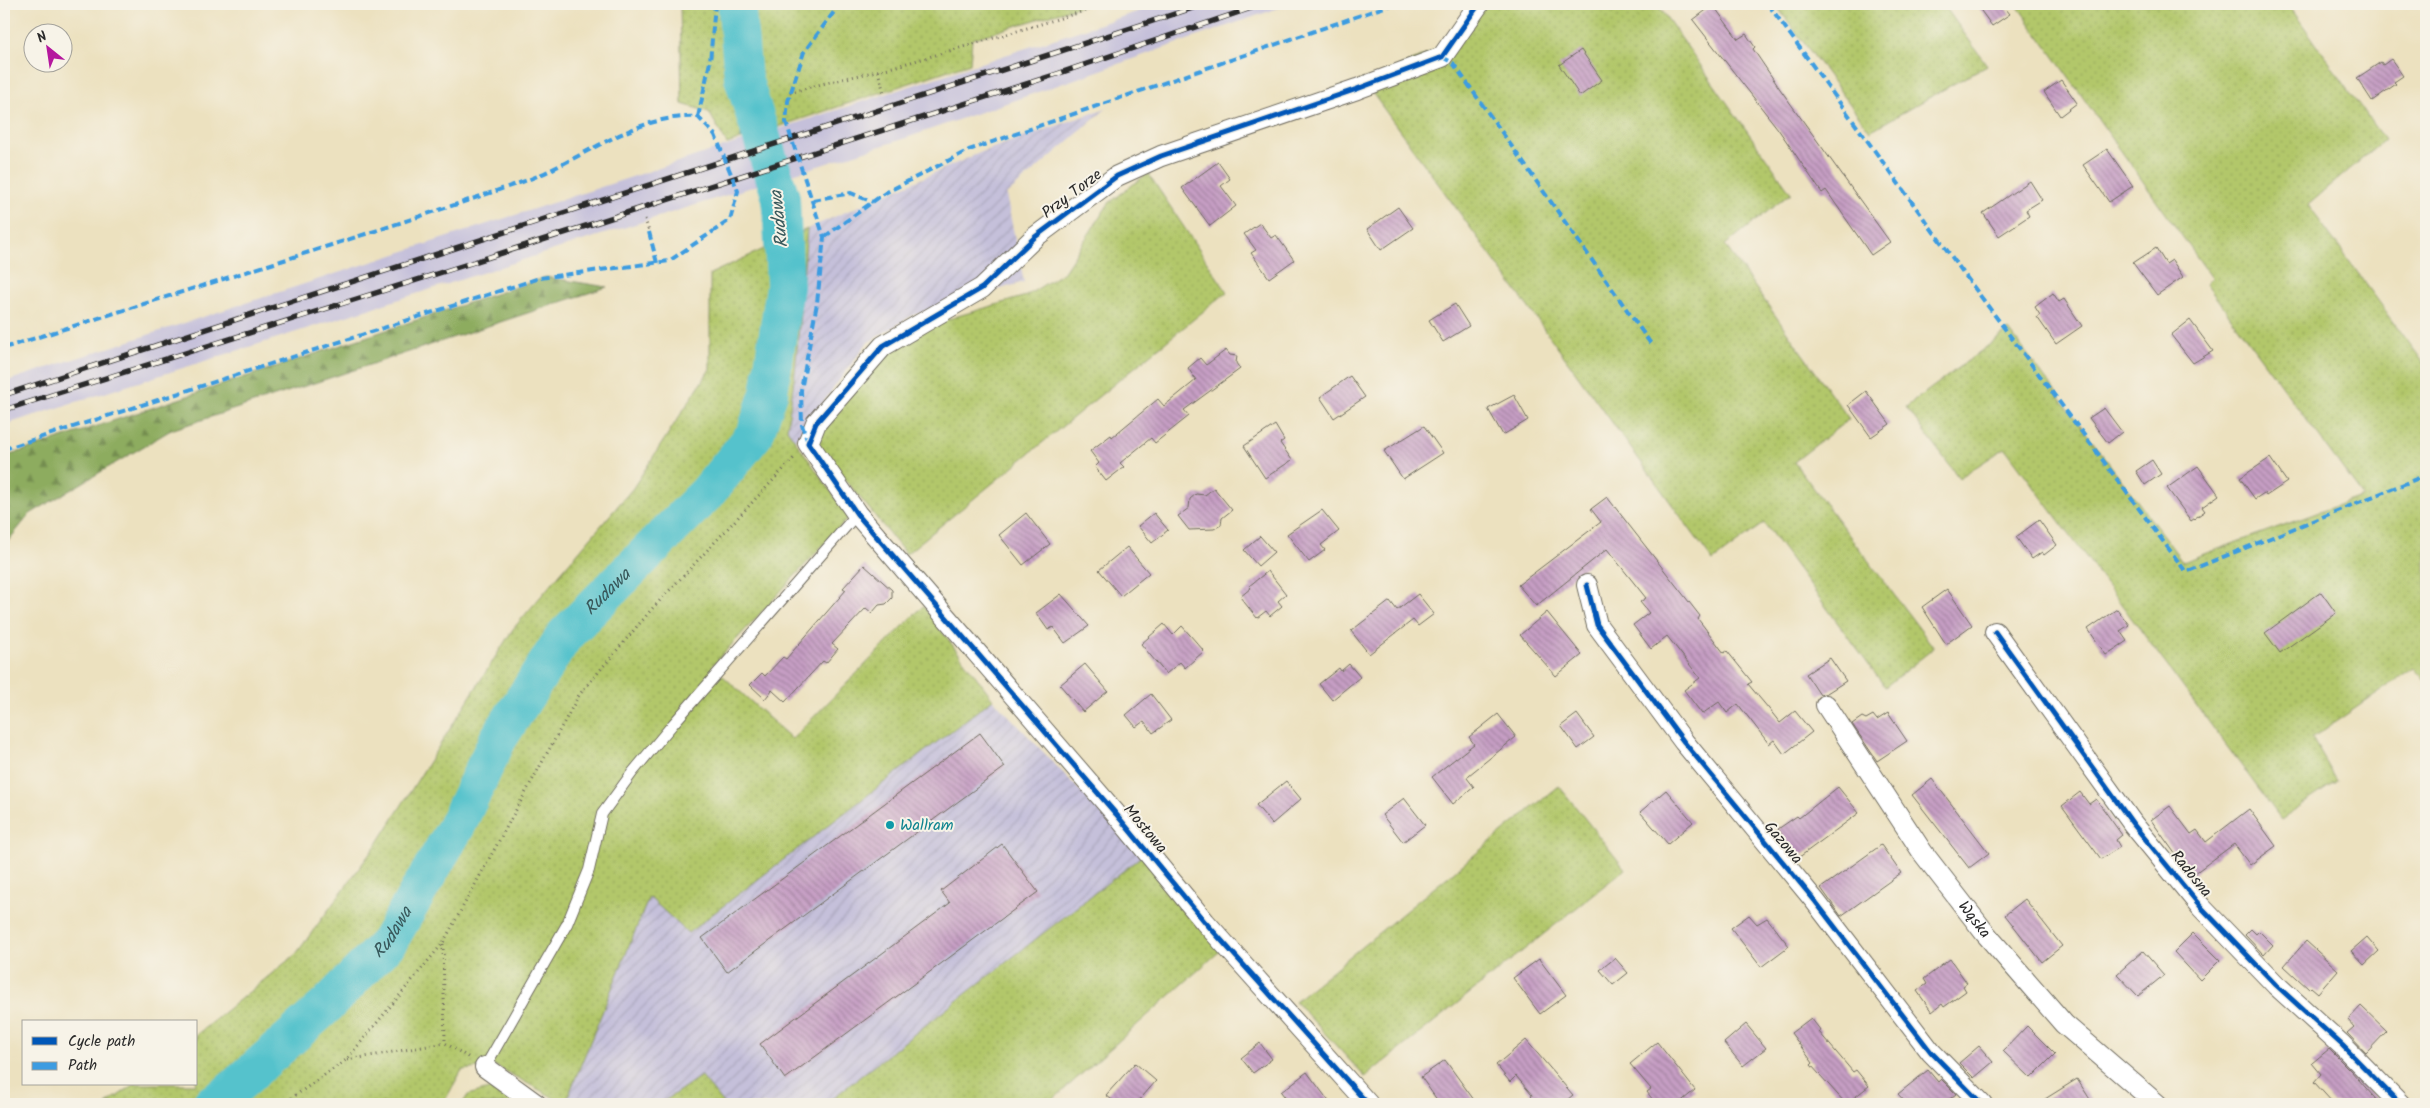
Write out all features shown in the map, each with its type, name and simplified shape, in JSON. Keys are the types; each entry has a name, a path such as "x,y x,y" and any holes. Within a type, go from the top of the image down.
{"street":[{"name":"Przy Torze","path":"808,443 816,423 883,346 982,288 1035,237 1117,176 1161,156 1357,90 1442,57 1479,4"},
{"name":"Mostowa","path":"808,443 857,514 1128,827 1205,922 1368,1104"},
{"name":"Gazowa","path":"1587,584 1597,625 1684,742 1815,901 1931,1052 1982,1104"},
{"name":"Radosna","path":"1995,632 2133,824 2201,907 2276,985 2342,1045 2400,1104"},
{"name":"Wąska","path":"1826,705 1908,830 1985,933 2064,1024 2157,1104"},
{"path":"485,1067 536,1104"}],"lane":[{"path":"485,1067 567,924 589,870 602,814 632,773 673,724 857,514"}],"path":[{"path":"790,93 824,82 878,71 1108,4"},
{"path":"878,71 884,93"},
{"path":"645,219 649,232"},
{"path":"283,1104 346,1060 443,943 579,694 651,610 808,443"},
{"path":"443,943 445,1043"},
{"path":"346,1060 445,1043 485,1067"}],"shaded area":[{"path":"1161,4 1290,4 909,137 4,425 4,382"},
{"path":"1107,108 1006,195 1024,282 913,315 867,343 795,440 787,429 795,373 807,229 984,151"},
{"path":"993,699 1142,856 825,1104 724,1104 701,1076 660,1104 565,1104 649,897 688,933"}],"green space":[{"path":"680,4 731,4 727,39 729,79 742,117 741,139 727,144 709,112 682,104"},
{"path":"751,4 1087,4 972,39 970,63 768,130 761,103 750,30"},
{"path":"1479,4 1657,4 1791,193 1725,245 1849,419 1794,462 1934,648 1885,687 1764,523 1713,561 1365,83 1440,48"},
{"path":"1775,4 1943,4 1987,65 1870,131"},
{"path":"2016,4 2288,4 2384,140 2308,205 2426,366 2426,682 2414,668 2312,738 2337,781 2281,819 2005,448 1959,478 1906,407 2009,330 2183,562 2363,496 2206,284 2212,278"},
{"path":"1148,173 1227,292 906,554 814,441 852,376 900,336 958,316 1026,296 1064,272 1109,203"},
{"path":"807,229 795,373 787,429 849,517 712,666 792,739 923,606 993,699 688,933 649,897 565,1104 496,1066 462,1070 443,1104 106,1104 132,1086 198,1086 198,1033 296,954 379,841 513,629 633,488 710,369 710,274"},
{"path":"546,277 607,287 171,430 30,514 4,546 4,457"},
{"path":"1559,786 1625,869 1365,1077 1295,1001"},
{"path":"1142,856 1221,950 1048,1104 825,1104"},
{"path":"701,1076 724,1104 660,1104"},
{"path":"492,1088 524,1104 462,1104 468,1095"}],"water":[{"path":"731,4 751,4 749,17 750,31 761,103 768,130 741,139 742,117 729,79 727,39"}],"building":[{"path":"1976,4 2002,4 2010,14 1992,26"},
{"path":"1713,5 1738,39 1746,34 1755,47 1753,49 1780,89 1890,242 1871,255 1826,190 1822,193 1778,129 1693,20"},
{"path":"1581,50 1602,80 1580,96 1559,65"},
{"path":"2391,59 2403,76 2394,82 2396,84 2372,101 2357,78 2381,62 2383,65"},
{"path":"2061,80 2077,103 2060,116 2044,92"},
{"path":"2107,149 2133,186 2109,202 2083,165"},
{"path":"1218,162 1230,179 1221,186 1236,206 1210,226 1182,188"},
{"path":"2030,181 2042,200 2026,210 2029,216 1999,236 1983,213"},
{"path":"1398,207 1413,228 1381,250 1367,229"},
{"path":"1260,223 1271,238 1276,235 1294,260 1269,278 1251,253 1256,250 1244,234"},
{"path":"2156,248 2166,264 2172,260 2183,277 2157,295 2133,263"},
{"path":"2053,293 2059,302 2064,299 2082,326 2056,344 2037,317 2040,315 2035,307"},
{"path":"1455,304 1469,326 1443,342 1429,320"},
{"path":"2190,320 2213,351 2193,363 2171,335"},
{"path":"1226,350 1230,355 1237,356 1236,363 1240,369 1184,410 1189,416 1155,443 1151,438 1120,463 1124,467 1106,481 1095,467 1099,463 1090,451 1111,435 1112,437 1158,399 1164,406 1196,380 1188,368 1200,358 1206,365"},
{"path":"1350,376 1365,397 1334,418 1320,397"},
{"path":"1866,391 1890,424 1871,437 1848,405"},
{"path":"1514,395 1528,420 1503,435 1488,409"},
{"path":"2104,408 2122,432 2108,443 2089,418"},
{"path":"1275,425 1284,440 1280,443 1292,460 1265,478 1244,446"},
{"path":"1424,426 1443,453 1403,479 1384,451"},
{"path":"2270,458 2287,482 2266,496 2264,493 2255,499 2240,478"},
{"path":"2152,460 2161,474 2145,485 2136,471"},
{"path":"2198,466 2219,495 2202,507 2205,511 2191,521 2167,488"},
{"path":"1214,488 1232,510 1222,518 1221,525 1214,529 1189,530 1178,516 1189,508 1190,499 1196,494 1205,495"},
{"path":"1607,497 1700,616 1698,619 1724,653 1727,651 1752,682 1748,684 1780,723 1795,711 1812,732 1784,754 1774,740 1769,744 1738,704 1727,713 1719,702 1702,714 1684,690 1700,678 1667,636 1651,649 1633,625 1649,613 1640,602 1646,598 1607,549 1536,606 1518,585 1601,522 1591,509"},
{"path":"1322,510 1339,531 1321,545 1325,550 1309,562 1287,534"},
{"path":"1026,513 1050,544 1023,565 999,535"},
{"path":"1154,513 1168,530 1152,543 1138,526"},
{"path":"2039,520 2057,545 2044,555 2042,552 2032,559 2016,537"},
{"path":"1260,536 1274,552 1258,566 1244,550"},
{"path":"1127,547 1149,573 1121,596 1099,570"},
{"path":"864,565 892,590 892,598 886,604 879,605 872,613 866,608 832,644 838,649 826,663 823,661 785,702 772,690 765,699 750,685 762,673 765,676 783,657 786,659 846,590 843,588"},
{"path":"1268,571 1286,594 1278,601 1282,606 1270,616 1266,611 1257,618 1240,597 1251,588 1249,586"},
{"path":"1947,589 1972,625 1946,644 1922,607"},
{"path":"2321,592 2336,613 2280,653 2265,633"},
{"path":"1061,594 1089,626 1065,643 1053,627 1048,630 1036,613"},
{"path":"1418,594 1434,614 1418,626 1413,620 1369,654 1351,631 1390,601 1397,610"},
{"path":"2117,609 2129,625 2120,631 2127,641 2106,655 2088,629"},
{"path":"1547,612 1582,655 1556,676 1520,635"},
{"path":"1164,624 1173,635 1182,626 1204,651 1185,668 1180,662 1166,674 1141,644"},
{"path":"1830,658 1846,681 1827,693 1820,695 1806,674"},
{"path":"1085,664 1108,691 1083,712 1060,685"},
{"path":"1349,664 1360,677 1332,700 1319,684 1339,668 1341,671"},
{"path":"1151,694 1171,720 1153,733 1144,721 1136,727 1126,715"},
{"path":"1888,713 1907,741 1877,761 1852,724 1862,717 1866,719 1873,715 1877,720"},
{"path":"1498,714 1516,737 1469,775 1467,778 1474,787 1453,804 1432,777 1474,744 1469,737"},
{"path":"1577,714 1594,737 1578,749 1561,726"},
{"name":"Wallram","path":"980,733 1005,767 727,972 702,938"},
{"path":"1932,779 1989,853 1969,868 1912,795"},
{"path":"1286,781 1301,799 1272,824 1256,805"},
{"path":"1838,787 1859,813 1798,858 1778,829 1797,816 1799,818"},
{"path":"1666,790 1693,822 1668,844 1640,812"},
{"path":"2080,792 2089,804 2096,799 2122,835 2116,840 2120,847 2101,859 2062,806"},
{"path":"1404,798 1425,825 1403,842 1382,815"},
{"path":"2170,806 2191,834 2197,830 2206,842 2249,809 2276,846 2250,865 2234,844 2191,876 2151,820"},
{"name":"Wallram","path":"1002,844 1038,892 785,1079 760,1044 950,903 941,891"},
{"path":"1881,845 1901,873 1841,916 1821,888"},
{"path":"2025,899 2062,946 2042,962 2005,915"},
{"path":"1749,915 1757,924 1767,918 1789,946 1761,967 1731,928"},
{"path":"2251,929 2256,934 2259,931 2273,945 2264,955 2245,935"},
{"path":"2193,933 2220,960 2200,980 2174,952"},
{"path":"2367,937 2379,951 2364,965 2351,951"},
{"path":"2306,941 2338,970 2318,993 2311,987 2309,989 2284,966"},
{"path":"2143,951 2164,975 2138,996 2117,974"},
{"path":"1615,958 1628,973 1613,985 1600,970"},
{"path":"1539,959 1566,995 1540,1014 1513,978"},
{"path":"1950,959 1967,983 1963,986 1966,991 1944,1007 1942,1004 1932,1012 1917,991 1927,984 1924,979"},
{"path":"2361,1006 2387,1031 2366,1053 2347,1033 2354,1027 2348,1020"},
{"path":"1811,1018 1821,1031 1819,1032 1853,1072 1856,1070 1869,1086 1846,1104 1811,1065 1813,1063 1791,1033"},
{"path":"1746,1024 1766,1048 1743,1066 1724,1043"},
{"path":"2027,1026 2055,1054 2031,1078 2003,1051"},
{"path":"1526,1040 1573,1095 1562,1104 1529,1104 1532,1095 1516,1076 1510,1082 1496,1065"},
{"path":"1657,1042 1695,1090 1678,1104 1656,1104 1647,1092 1651,1089 1630,1064"},
{"path":"1260,1043 1272,1059 1253,1073 1241,1058"},
{"path":"1979,1046 1993,1062 1974,1078 1959,1063"},
{"path":"2329,1049 2380,1104 2334,1104 2314,1082 2321,1074 2312,1063"},
{"path":"1445,1060 1477,1104 1440,1104 1421,1077"},
{"path":"1135,1063 1156,1081 1136,1104 1117,1104 1106,1095"},
{"path":"1928,1070 1938,1082 1941,1079 1956,1094 1943,1104 1907,1104 1898,1094"},
{"path":"1307,1072 1331,1104 1290,1104 1281,1092"},
{"path":"2077,1079 2093,1104 2037,1104"}],"waterway":[{"name":"Rudawa","path":"211,1104 226,1095 325,1007 388,943 456,827 498,739 565,635 707,493 755,434 769,393 785,286 781,198 743,78 738,4"}],"railway":[{"path":"4,395 1205,4"},
{"path":"4,410 471,263 1054,75 1263,4"}],"marked path":[{"path":"698,117 710,62 715,4"},
{"path":"808,443 802,425 801,390 817,303 824,237 786,122 788,101 804,52 840,4"},
{"path":"824,237 885,193 969,150 1393,4"},
{"path":"1768,4 1970,282 2186,572 2426,475"},
{"path":"1442,57 1453,63 1651,344"},
{"path":"4,348 458,204 544,173 629,131 674,118 698,117 715,135 738,191 730,220 669,261 540,278 4,449"},
{"path":"813,200 851,193 873,202"},
{"path":"649,232 657,263"}],"cycle path":[{"path":"1368,1104 1205,922 1116,814 857,514 808,443 816,423 883,346 982,288 1035,237 1117,176 1161,156 1357,89 1442,57 1479,4"},
{"path":"1587,585 1597,625 1684,742 1815,901 1931,1052 1982,1104"},
{"path":"1995,632 2133,824 2201,907 2276,985 2342,1045 2400,1104"}],"place":[{"name":"Wallram","path":"890,825"}]}
